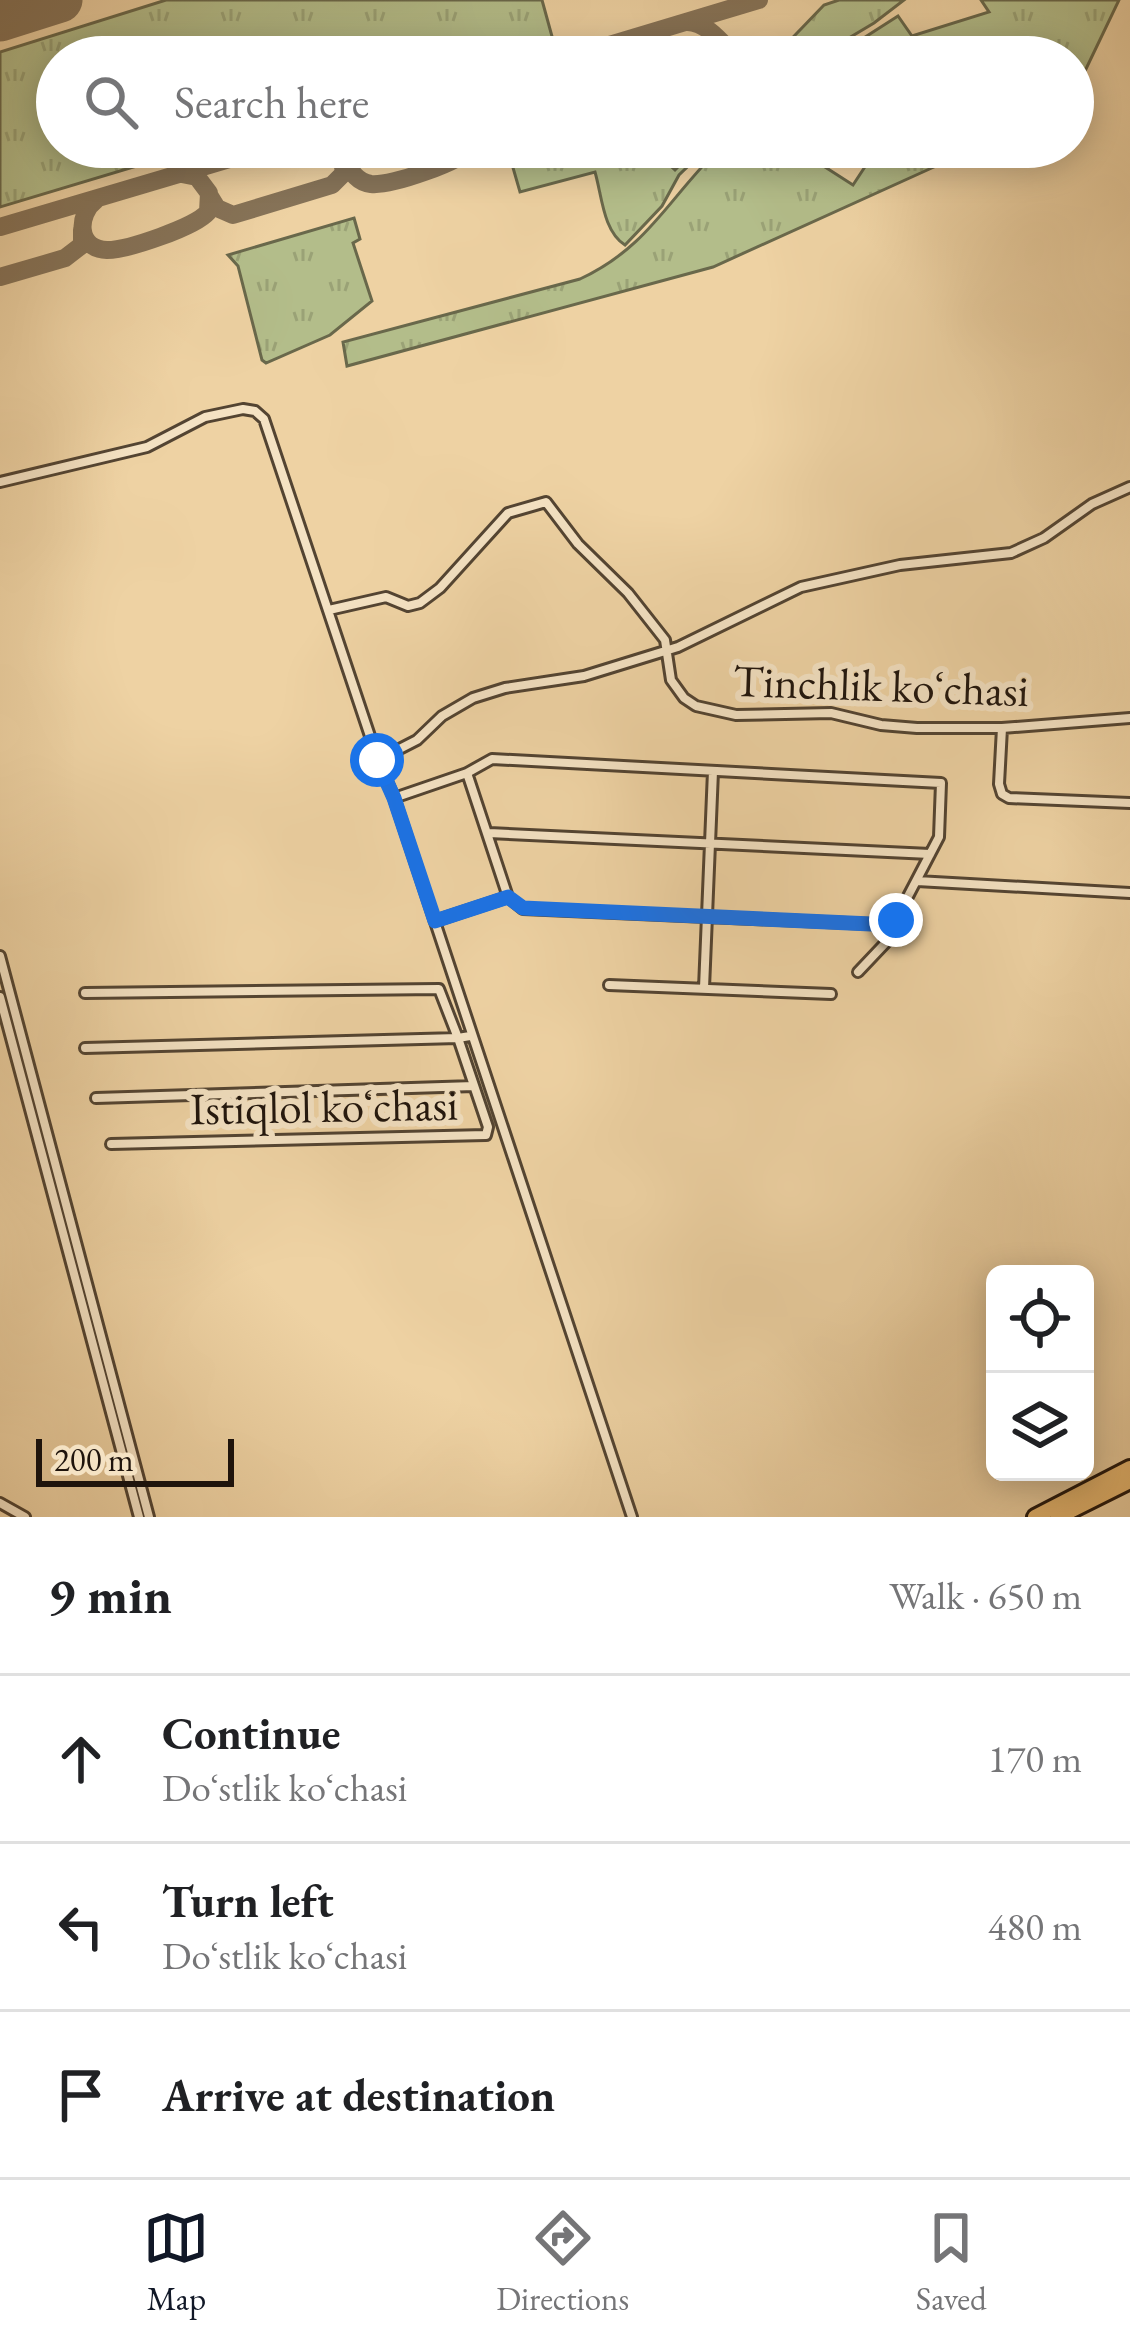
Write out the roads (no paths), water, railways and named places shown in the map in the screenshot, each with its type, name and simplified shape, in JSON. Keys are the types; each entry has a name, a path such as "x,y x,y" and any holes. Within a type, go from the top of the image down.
{"highway":[{"path":"1035,1517 1130,1468"},
{"path":"1058,1517 1130,1481"}],"street":[{"path":"0,482 147,447 205,417 243,409 255,411 268,426 632,1517"},
{"path":"377,760 418,740 457,705 472,698 584,676 668,650 801,587 900,565 1021,550 1092,504 1130,488"},
{"path":"329,610 386,597 408,606 420,603 440,588 508,513 546,502 589,557 634,601 668,650"},
{"name":"Tinchlik koʻchasi","path":"668,650 676,689 696,706 736,716 831,713 880,725 1002,728 1130,718"},
{"path":"1002,728 1002,794 1130,803"},
{"path":"394,798 467,773 492,759 940,781 939,838 893,925 893,935 858,972"},
{"path":"704,988 712,771"},
{"path":"467,773 508,897 523,908 893,925"},
{"path":"489,833 930,854"},
{"path":"917,881 1130,893"},
{"path":"435,921 508,897"},
{"path":"0,956 149,1517"},
{"path":"610,985 831,994"},
{"name":"Istiqlol koʻchasi","path":"85,993 439,989 488,1127 485,1135 111,1144"},
{"path":"0,997 139,1517"},
{"name":"Istiqlol koʻchasi","path":"85,1048 470,1036"},
{"name":"Istiqlol koʻchasi","path":"96,1098 474,1085"},
{"path":"0,1503 25,1517"}]}
